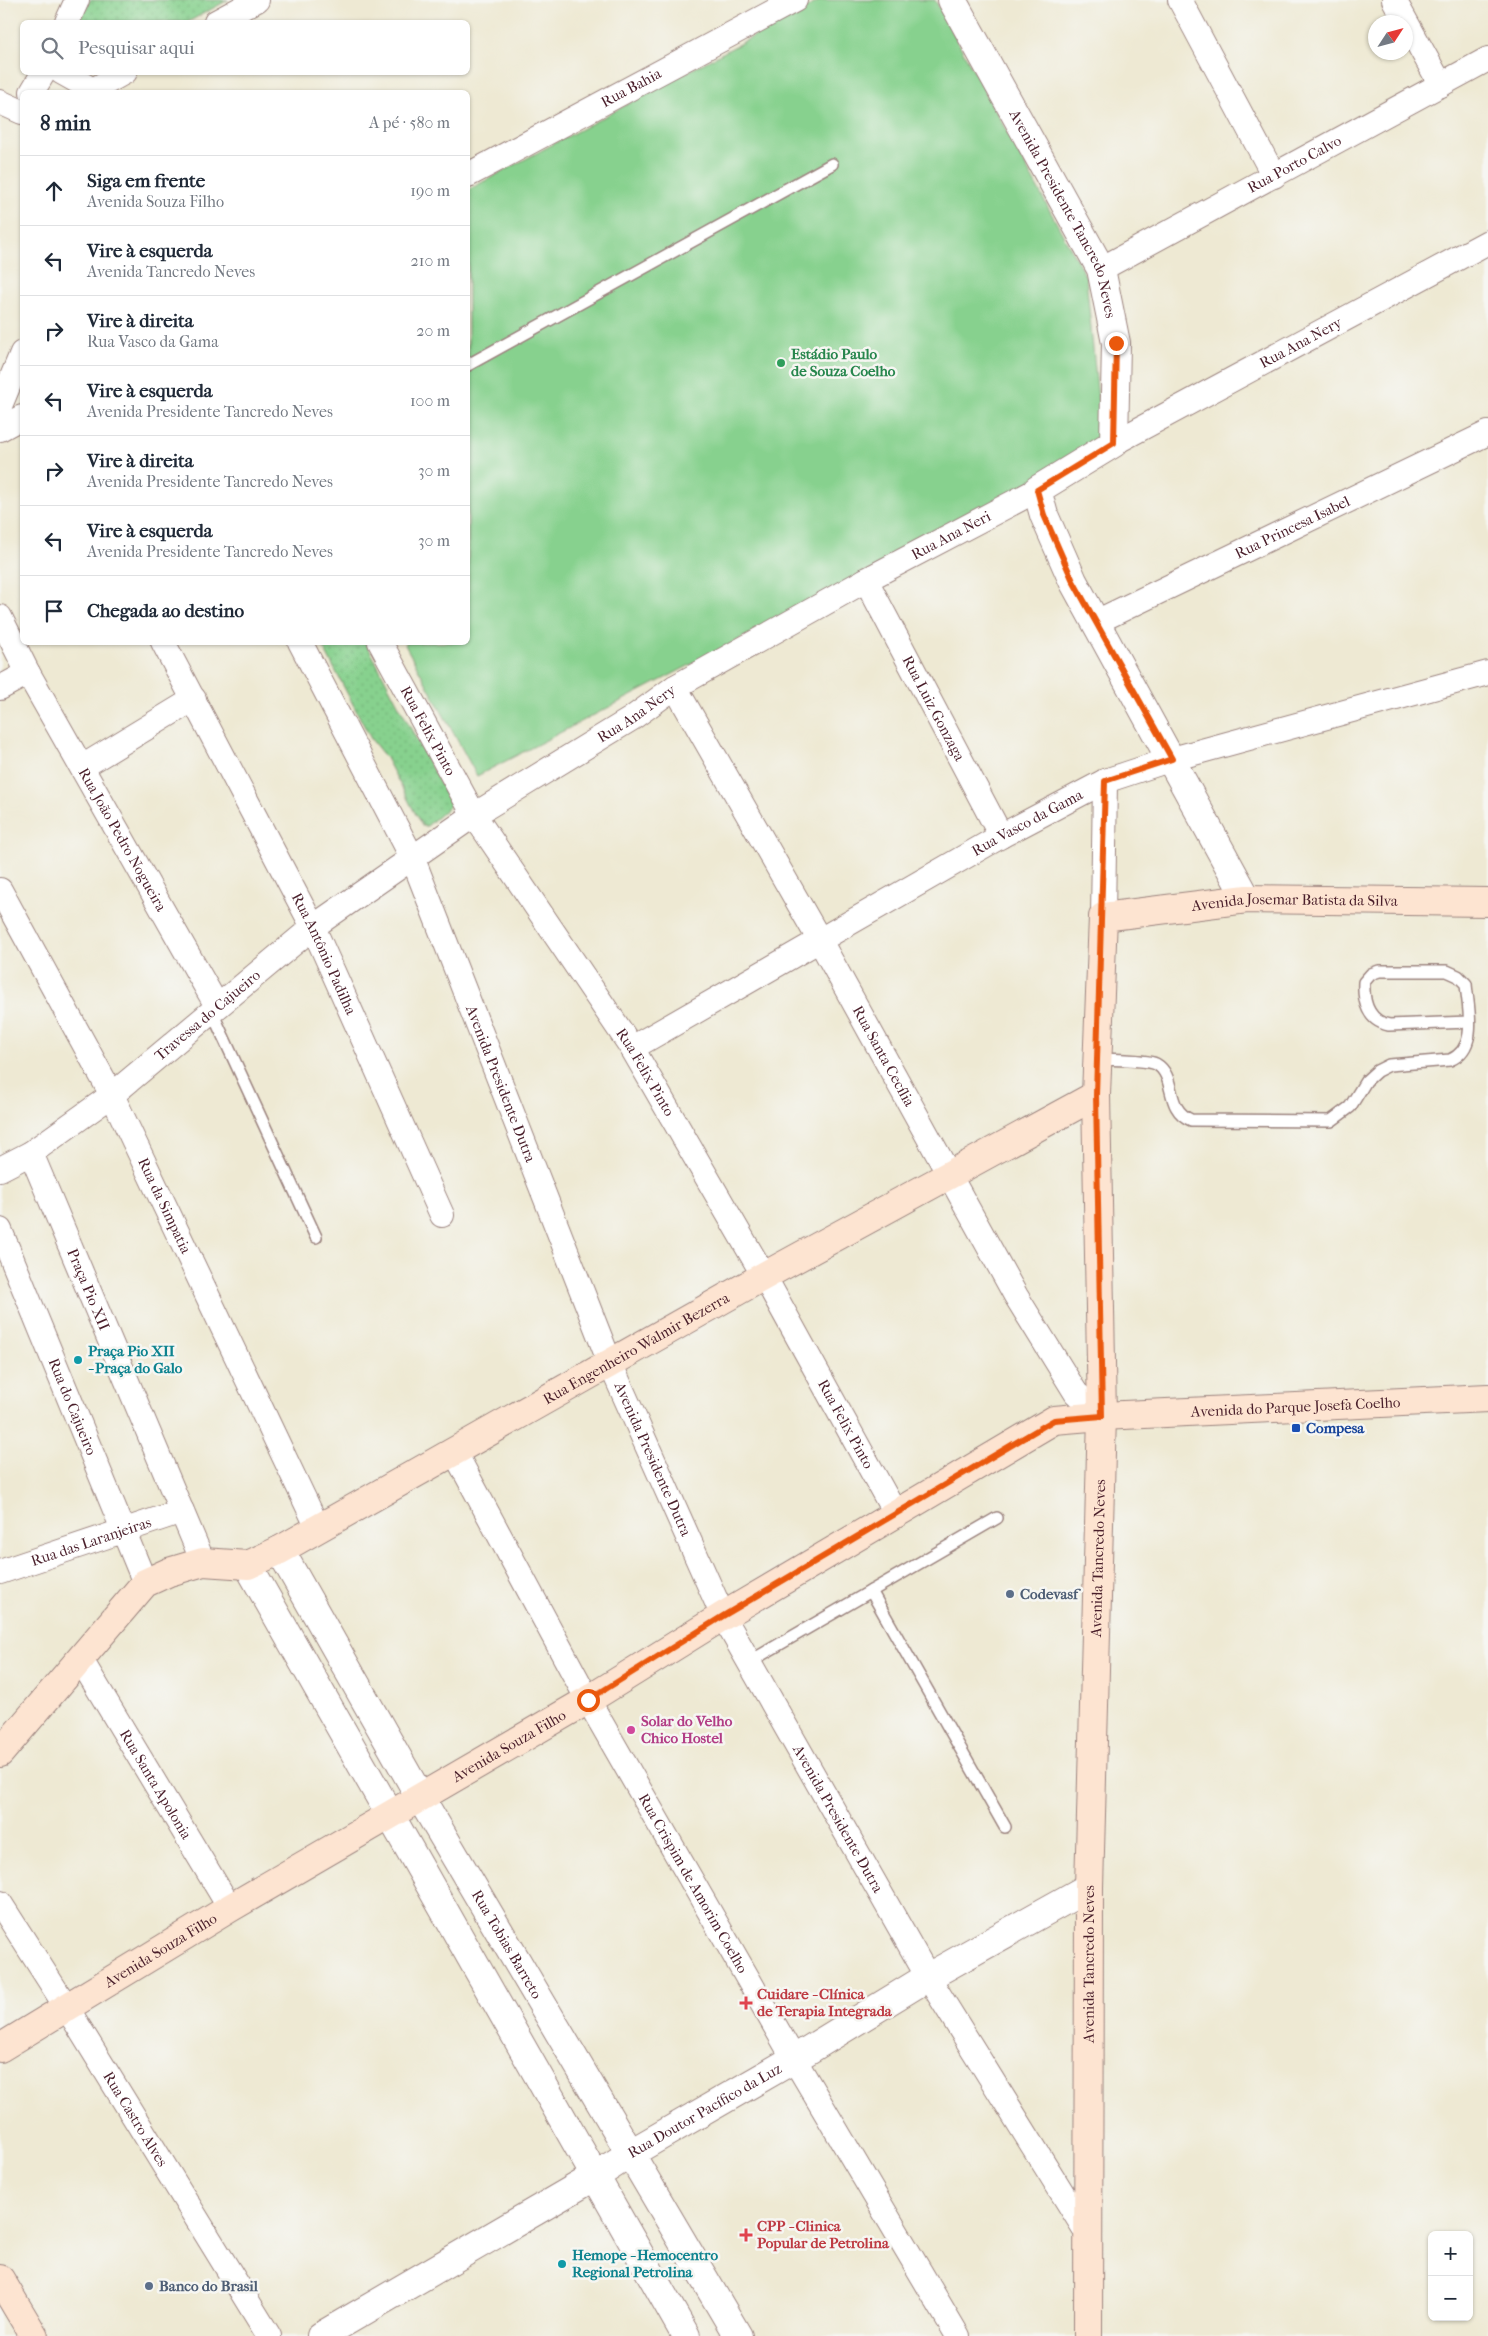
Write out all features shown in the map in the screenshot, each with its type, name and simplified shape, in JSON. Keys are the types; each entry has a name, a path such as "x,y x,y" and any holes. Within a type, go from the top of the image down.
{"main road":[{"name":"Avenida Josemar Batista da Silva","path":"1103,917 1247,898 1488,902"},
{"name":"Avenida Tancredo Neves","path":"1088,2336 1089,1887 1102,1416 1096,1095 1103,917"},
{"name":"Rua Engenheiro Walmir Bezerra","path":"145,1583 169,1572 203,1562 248,1565 280,1550 764,1276 1096,1095"},
{"name":"Avenida do Parque Josefa Coelho","path":"1102,1416 1488,1398"},
{"name":"Avenida Souza Filho","path":"0,2048 230,1908 588,1700 723,1616 1054,1420 1102,1416"},
{"path":"0,1752 81,1660 145,1583"},
{"path":"0,2279 34,2336"}],"street":[{"path":"68,20 77,0"},
{"path":"220,20 256,0"},
{"name":"Rua Bahia","path":"470,174 795,0"},
{"name":"Avenida Presidente Tancredo Neves","path":"952,0 1101,269 1116,343 1114,443"},
{"path":"1180,0 1274,176"},
{"path":"1394,0 1441,85"},
{"name":"Rua Porto Calvo","path":"1101,269 1488,59"},
{"path":"31,90 42,75"},
{"path":"66,75 91,90"},
{"path":"95,90 121,75"},
{"name":"Rua Ana Nery","path":"1114,443 1488,242"},
{"path":"0,406 20,358"},
{"path":"0,429 20,418"},
{"name":"Rua Princesa Isabel","path":"1096,622 1488,433"},
{"path":"1114,443 1037,490 1044,515 1073,581 1247,898"},
{"name":"Rua Ana Neri","path":"866,580 1037,490"},
{"name":"Rua Ana Nery","path":"413,859 474,815 631,718 675,687 866,580"},
{"name":"Rua Luiz Gonzaga","path":"866,580 1001,836"},
{"name":"Rua João Pedro Nogueira","path":"9,620 28,673 82,767 214,1008"},
{"name":"Rua Antônio Padilha","path":"165,645 313,927 442,1215"},
{"name":"Avenida Presidente Dutra","path":"302,645 413,859 610,1363 723,1616 928,1977 1089,2236"},
{"name":"Rua Felix Pinto","path":"382,645 474,815 632,1048 764,1276 895,1513"},
{"path":"0,688 28,673"},
{"name":"Rua Vasco da Gama","path":"632,1048 1001,836 1105,781 1172,759 1488,673"},
{"name":"Rua Santa Cecília","path":"675,687 820,939 1016,1296 1076,1392 1102,1416"},
{"path":"82,767 194,700"},
{"name":"Avenida Tancredo Neves","path":"1103,917 1105,781"},
{"name":"Travessa do Cajueiro","path":"0,1169 31,1153 112,1095 153,1063 214,1008 313,927 413,859"},
{"name":"Rua da Simpatia","path":"0,890 112,1095 318,1528"},
{"name":"Praça Pio XII","path":"31,1153 203,1562"},
{"name":"Rua do Cajueiro","path":"0,1230 145,1583"},
{"name":"Rua Crispim de Amorim Coelho","path":"454,1451 588,1700 794,2058 958,2336"},
{"name":"Rua das Laranjeiras","path":"0,1572 182,1511"},
{"name":"Rua Tobias Barreto","path":"280,1550 420,1797 738,2336"},
{"path":"248,1565 391,1815 594,2178 686,2336"},
{"name":"Rua Santa Apolonia","path":"81,1660 230,1908"},
{"name":"Rua Doutor Pacífico da Luz","path":"321,2336 594,2178 631,2153 928,1977 1089,1887"},
{"name":"Rua Castro Alves","path":"0,1903 67,2008 269,2336"}],"lane":[{"path":"470,364 832,164"},
{"path":"1098,1059 1155,1064 1163,1072 1177,1111 1191,1120 1331,1121 1350,1107 1366,1081 1377,1071 1390,1065 1450,1060 1458,1057 1465,1049 1469,1034 1469,1022 1466,984 1458,976 1447,971 1379,971 1371,974 1364,982 1366,1005 1372,1016 1379,1023 1389,1025 1469,1022"},
{"path":"214,1008 316,1237"},
{"path":"749,1662 997,1518"},
{"path":"871,1591 1005,1828"}],"green space":[{"path":"90,0 228,0 192,20 80,20"},
{"name":"Estádio Paulo de Souza Coelho","path":"821,0 935,0 1086,277 1103,450 477,776 405,645 470,645 470,189"},
{"path":"322,645 367,645 450,806 427,826 422,826 386,758 371,739"}],"place":[{"name":"Estádio Paulo de Souza Coelho","path":"781,363"},
{"name":"Praça Pio XII - Praça do Galo","path":"78,1360"},
{"name":"Compesa","path":"1296,1428"},
{"name":"Codevasf","path":"1010,1594"},
{"name":"Solar do Velho Chico Hostel","path":"631,1730"},
{"name":"Cuidare - Clínica de Terapia Integrada","path":"746,2003"},
{"name":"CPP - Clinica Popular de Petrolina","path":"746,2235"},
{"name":"Hemope - Hemocentro Regional Petrolina","path":"562,2264"},
{"name":"Banco do Brasil","path":"149,2286"}],"route":[{"path":"588,1700 723,1616 1054,1420 1102,1416 1096,1095 1103,917 1105,781 1172,759 1073,581 1044,515 1037,490 1114,443 1116,343"}]}
